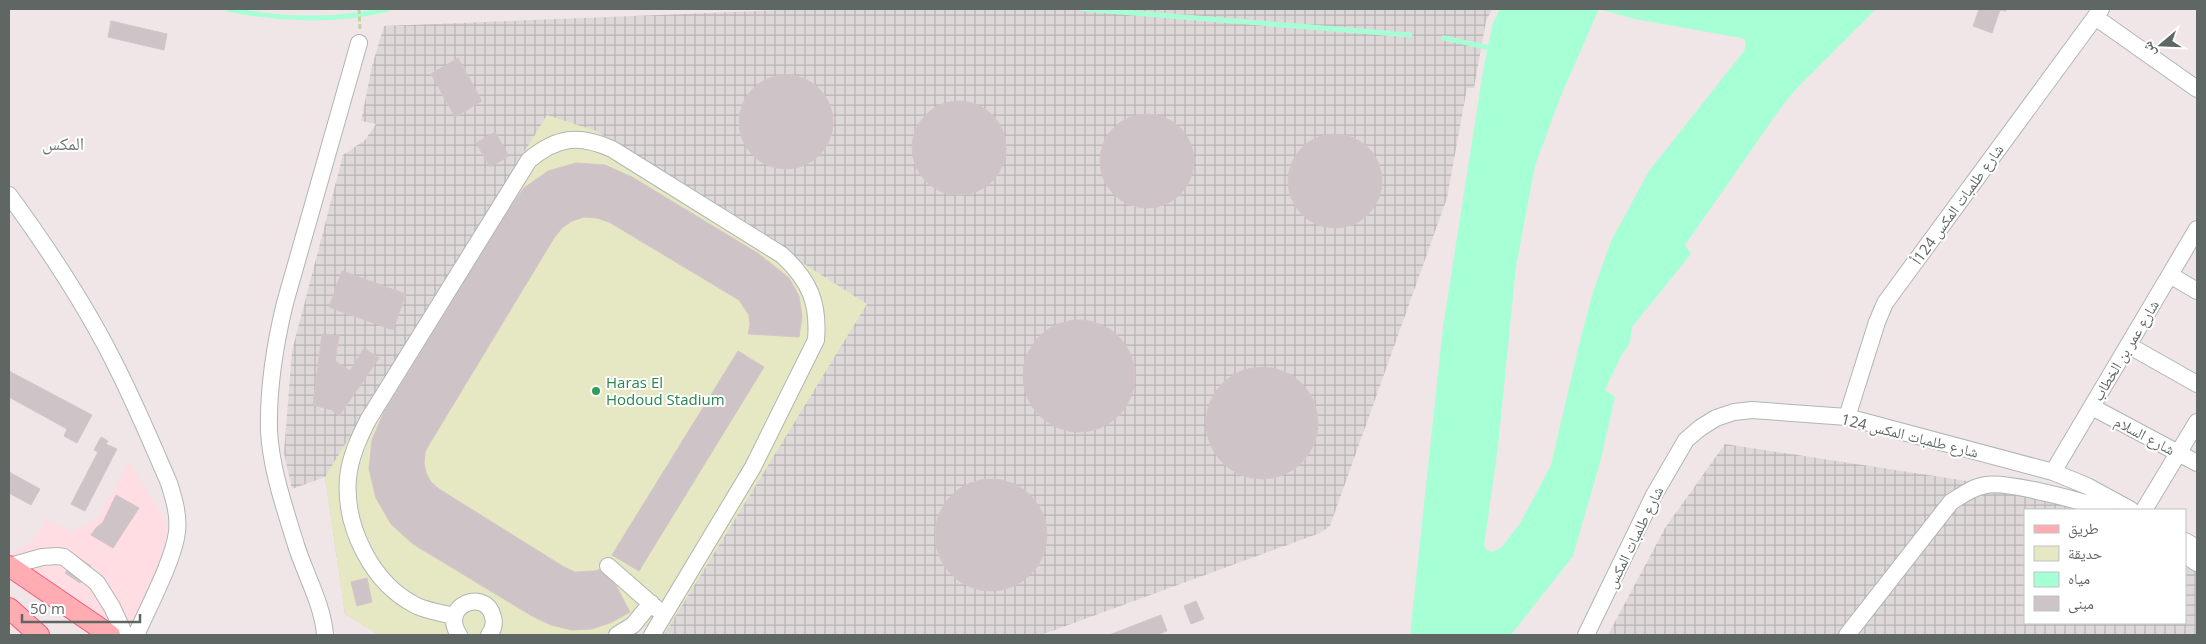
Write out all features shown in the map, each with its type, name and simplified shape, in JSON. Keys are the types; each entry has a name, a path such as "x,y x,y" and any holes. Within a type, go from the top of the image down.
{"main road":[{"path":"9,566 110,635"},
{"path":"9,608 39,635"}],"street":[{"path":"2098,13 2197,89"},
{"name":"شارع طلمبات المكس 124أ","path":"1847,417 1877,322 1885,303 2098,13"},
{"path":"327,634 296,546 274,464 269,431 270,398 278,335 285,303 359,43"},
{"path":"454,616 417,606 392,588 372,565 357,538 349,508 348,478 355,448 368,420 529,160 543,148 560,141 577,139 595,141 612,149 782,256 796,269 807,284 814,302 817,321 816,340 753,467 652,635"},
{"path":"9,196 36,232 96,330 119,372 169,483 175,501 177,524 174,546 136,635"},
{"name":"شارع عمر بن الخطاب","path":"2053,472 2197,229"},
{"path":"2170,275 2197,291"},
{"path":"2128,344 2197,384"},
{"name":"شارع السلام","path":"2092,407 2197,464"},
{"name":"شارع طلمبات المكس 124","path":"1686,440 1708,423 1734,412 1752,410 1847,417 2053,472 2087,486 2129,509"},
{"path":"2145,509 2197,422"},
{"name":"شارع طلمبات المكس","path":"1586,635 1654,495 1686,440"},
{"path":"1847,635 1951,502 1969,490 1987,484 2009,486 2090,504 2102,509"},
{"path":"2186,541 2197,548"},
{"path":"9,566 42,557 64,557 97,583 112,607 124,635"},
{"path":"2186,557 2197,563"},
{"path":"608,566 664,615"},
{"path":"459,635 454,623 454,616 457,610 468,602 482,603 492,613 494,635"},
{"path":"617,635 632,626 651,603"}],"path":[{"path":"359,9 361,24"}],"shaded area":[{"path":"808,9 1492,9 1486,21 1474,88 1467,88 1447,198 1330,526 1320,533 1041,635 661,635 648,624 635,635 379,635 345,614 325,477 292,489 284,453 292,351 343,155 365,140 376,124 361,121 372,66 384,26"},
{"path":"1725,444 2065,496 2092,509 2024,509 2024,624 2186,624 2186,557 2197,563 2197,635 1608,635 1665,528"},
{"path":"129,463 164,518 172,537 128,635 10,558 13,553 33,541 47,519 72,532 98,518"}],"green space":[{"name":"Haras El Hodoud Stadium","path":"547,115 596,131 867,304 664,635 661,635 648,624 635,635 379,635 345,614 325,477"}],"water":[{"path":"1500,9 1599,9 1876,9 1796,89 1780,109 1685,245 1691,254 1632,327 1630,343 1621,356 1605,390 1615,397 1601,459 1573,556 1511,635 1410,635 1443,327 1484,65 1493,23","holes":["1599,9 1635,19 1741,38 1745,40 1746,45 1744,51 1649,171 1611,241 1593,292 1551,465 1521,522 1502,547 1493,552 1487,550 1484,546 1498,446 1516,267 1535,166 1560,98"]}],"building":[{"path":"1979,9 2007,9 2006,11 2000,10 1992,33 1973,26"},
{"path":"111,21 167,34 164,50 108,37"},
{"path":"458,58 482,101 455,117 431,74"},
{"path":"786,75 804,78 819,89 830,104 833,122 830,140 819,155 804,166 786,169 768,166 753,155 742,140 739,122 742,104 753,89 768,78"},
{"path":"959,101 977,104 992,115 1003,130 1006,148 1003,166 992,181 977,192 959,195 941,192 926,181 915,166 912,148 915,130 926,115 941,104"},
{"path":"1147,114 1165,117 1180,128 1191,143 1194,161 1191,179 1180,194 1165,205 1147,208 1129,205 1114,194 1103,179 1100,161 1103,143 1114,128 1129,117"},
{"path":"495,132 509,156 490,167 476,143"},
{"path":"1335,134 1353,137 1368,148 1379,163 1382,181 1379,199 1368,214 1353,225 1335,228 1317,225 1302,214 1291,199 1288,181 1291,163 1302,148 1317,137"},
{"path":"576,163 605,165 632,177 759,254 789,278 799,296 802,317 799,337 748,334 750,325 749,315 739,300 609,222 597,218 584,217 572,221 562,228 554,238 430,443 425,452 424,463 426,473 431,482 439,489 564,567 575,572 595,571 606,567 630,612 612,622 592,629 572,630 551,625 532,616 413,544 391,524 376,498 369,469 372,440 384,412 507,212 524,188 548,171"},
{"path":"342,271 406,294 393,330 329,307"},
{"path":"1079,320 1101,324 1119,336 1131,354 1135,376 1131,398 1119,416 1101,428 1079,432 1057,428 1039,416 1027,398 1023,376 1027,354 1039,336 1057,324"},
{"path":"322,334 339,336 335,361 350,371 364,348 379,358 339,416 332,410 313,405"},
{"path":"738,351 764,367 639,571 612,555"},
{"path":"1262,367 1284,371 1302,383 1314,401 1318,423 1314,445 1302,463 1284,475 1262,479 1240,475 1222,463 1210,445 1206,423 1210,401 1222,383 1240,371"},
{"path":"9,371 92,415 77,443 64,436 67,429 9,397"},
{"path":"101,437 108,441 106,444 117,449 85,511 71,504 98,452 94,450"},
{"path":"9,472 40,489 31,505 9,493"},
{"path":"991,479 1013,483 1031,495 1043,513 1047,535 1043,557 1031,575 1013,587 991,591 969,587 951,575 939,557 935,535 939,513 951,495 969,483"},
{"path":"116,495 139,508 113,548 91,535 103,522"},
{"path":"76,556 91,566 80,583 65,573"},
{"path":"367,578 372,602 357,606 351,582"},
{"path":"1196,601 1204,619 1191,624 1184,606"},
{"path":"1161,615 1167,631 1156,635 1109,635"}],"waterway":[{"path":"228,9 247,13 308,18 349,16 388,9"},
{"path":"1083,9 1410,35"},
{"path":"1444,38 1495,49"}],"place":[{"name":"Haras El Hodoud Stadium","path":"596,391"}],"district":[{"name":"المكس","path":"63,143"}]}
